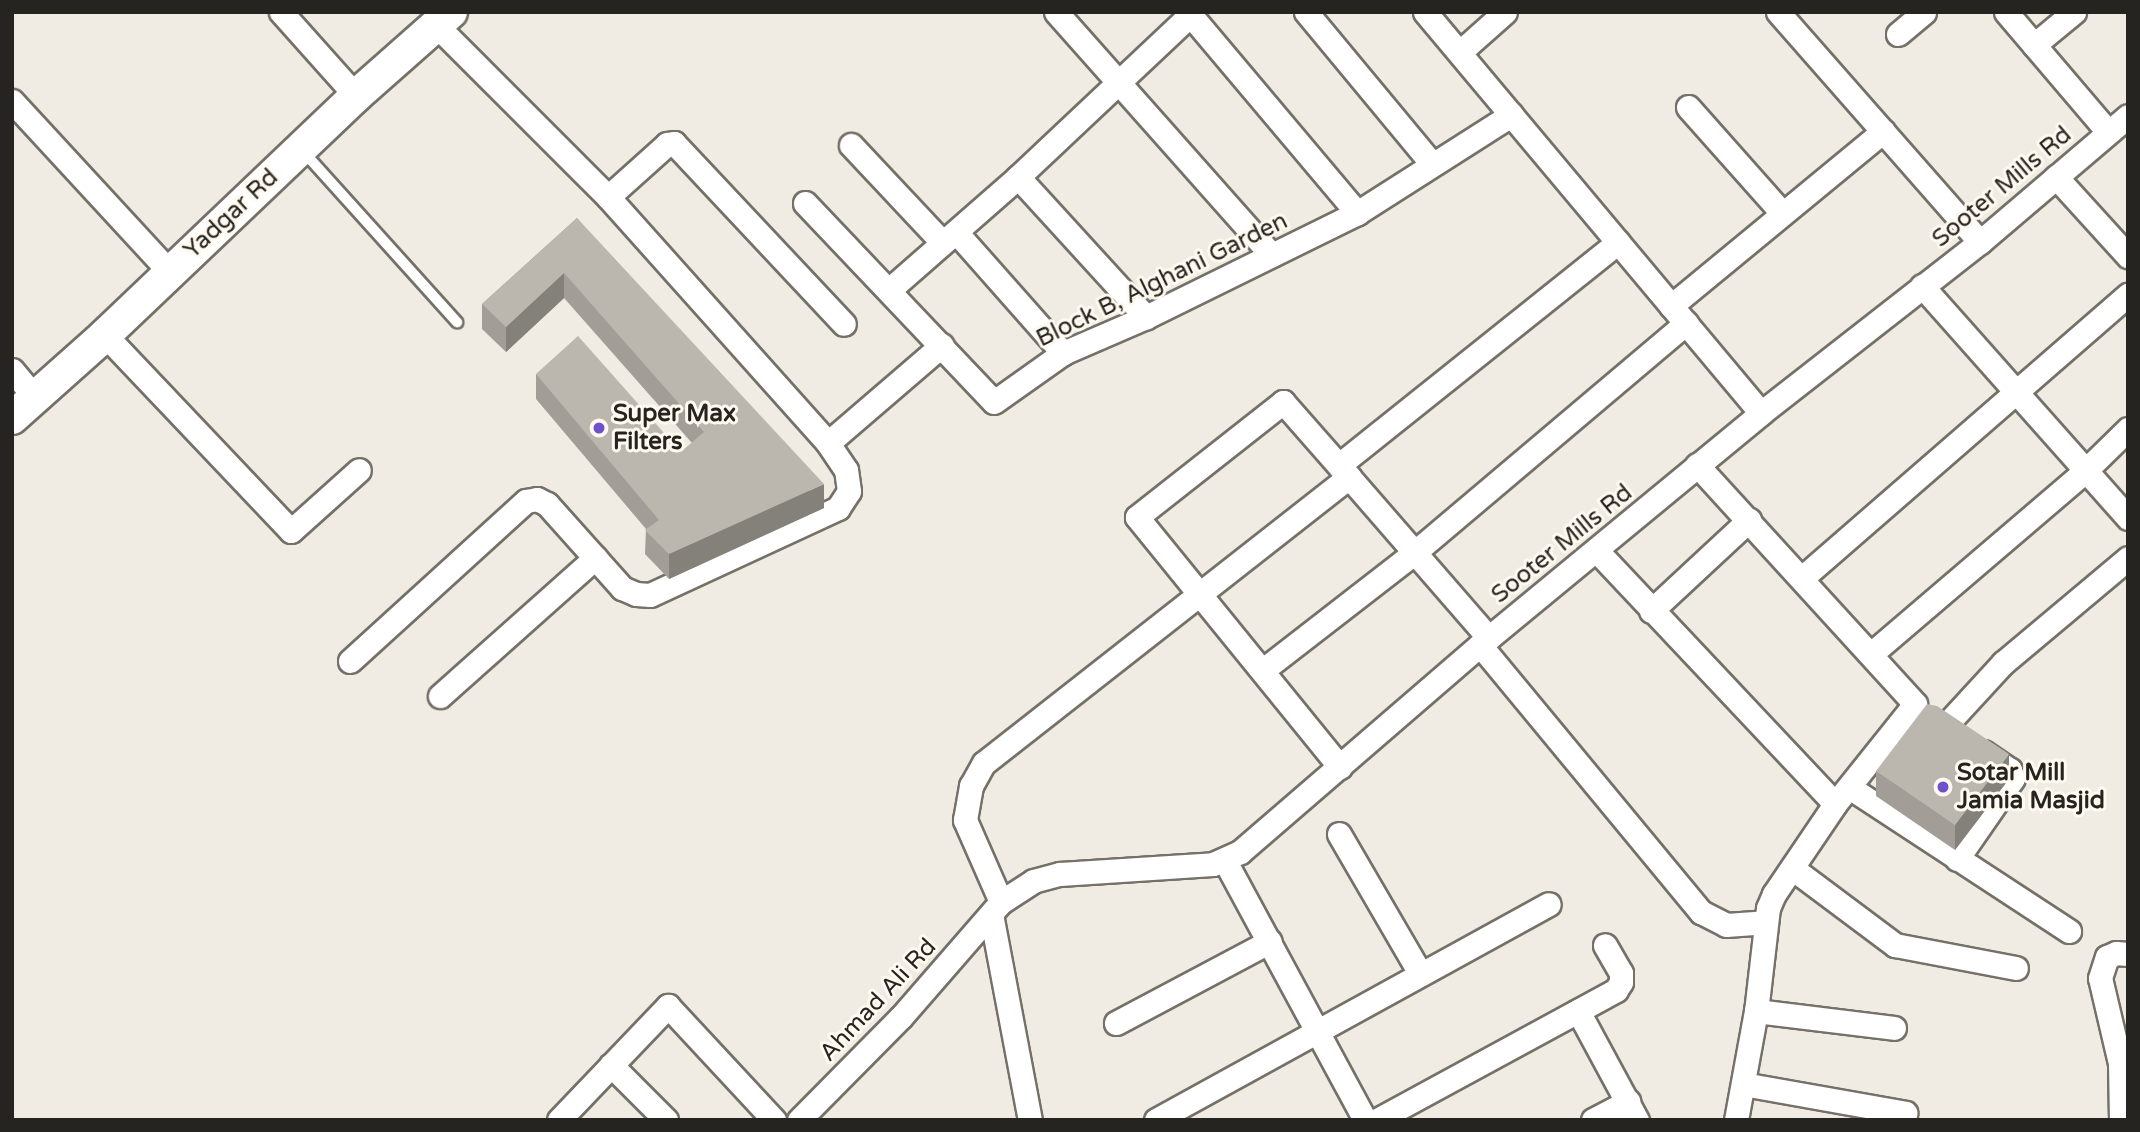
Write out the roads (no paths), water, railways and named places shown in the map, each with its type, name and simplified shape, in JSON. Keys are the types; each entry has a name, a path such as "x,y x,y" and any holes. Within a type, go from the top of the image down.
{"street":[{"path":"281,12 356,96"},
{"path":"1056,12 1272,255"},
{"path":"1306,12 1432,164"},
{"path":"1425,12 1760,413"},
{"path":"1460,52 1505,12"},
{"path":"1778,12 1980,242"},
{"path":"1898,34 1924,12"},
{"path":"2006,12 2108,132"},
{"path":"2034,46 2074,12"},
{"path":"889,290 1018,177 1189,14 1357,213"},
{"path":"350,661 526,501 537,499 547,504 622,588 636,594 650,595 838,508 849,491 846,470 828,443 444,19"},
{"name":"Yadgar Rd","path":"12,418 105,335 169,271 356,96 444,19"},
{"path":"12,101 169,271"},
{"path":"1688,107 1782,213"},
{"name":"Block B, Alghani Garden","path":"942,345 994,402 1063,353 1146,317 1357,213 1511,115"},
{"name":"Sooter Mills Rd","path":"996,908 1033,881 1060,874 1190,867 1225,861 1760,413 1980,242 2128,116"},
{"path":"1262,670 1415,552 1678,314 1782,213 1883,131"},
{"path":"608,197 667,144 674,143 844,324"},
{"path":"851,145 950,238 1063,353"},
{"path":"1018,177 1146,317"},
{"path":"2056,177 2128,256"},
{"path":"805,203 942,345 828,443"},
{"path":"1030,1120 996,908 965,820 971,786 984,763 1200,594 1618,242"},
{"path":"1922,286 2128,518"},
{"path":"1802,578 2128,295"},
{"path":"105,335 291,531 359,470"},
{"path":"12,370 35,397"},
{"path":"1340,767 1137,517 1283,402 1415,552 1701,912 1726,925 1765,922"},
{"path":"1871,654 2085,471 2128,429"},
{"path":"1698,466 1915,704 2010,770 2013,778 1957,859"},
{"path":"1651,611 1749,520"},
{"path":"1597,551 1651,611 1842,796 1957,859 2068,932"},
{"path":"440,696 595,558"},
{"path":"1945,726 2003,663 2128,558"},
{"path":"1736,1120 1756,1011 1765,922 1774,894 1842,796 1915,704"},
{"path":"1339,834 1420,974"},
{"path":"1225,861 1365,1120"},
{"path":"1792,868 1895,945 2016,968"},
{"path":"1156,1120 1549,904"},
{"name":"Ahmad Ali Rd","path":"799,1120 901,1017 996,908"},
{"path":"1116,1023 1270,941"},
{"path":"1377,1120 1616,990 1621,982 1621,973 1605,945"},
{"path":"2121,1120 2124,1061 2100,978 2108,957 2116,953 2128,954"},
{"path":"559,1120 668,1006 774,1120"},
{"path":"1756,1011 1894,1028"},
{"path":"1578,1012 1632,1111 1593,1120"},
{"path":"611,1065 666,1120"},
{"path":"1743,1084 1905,1113"}],"lane":[{"path":"301,149 457,322"}],"place":[{"name":"Super Max Filters","path":"599,428"},
{"name":"Sotar Mill Jamia Masjid","path":"1943,787"}]}
